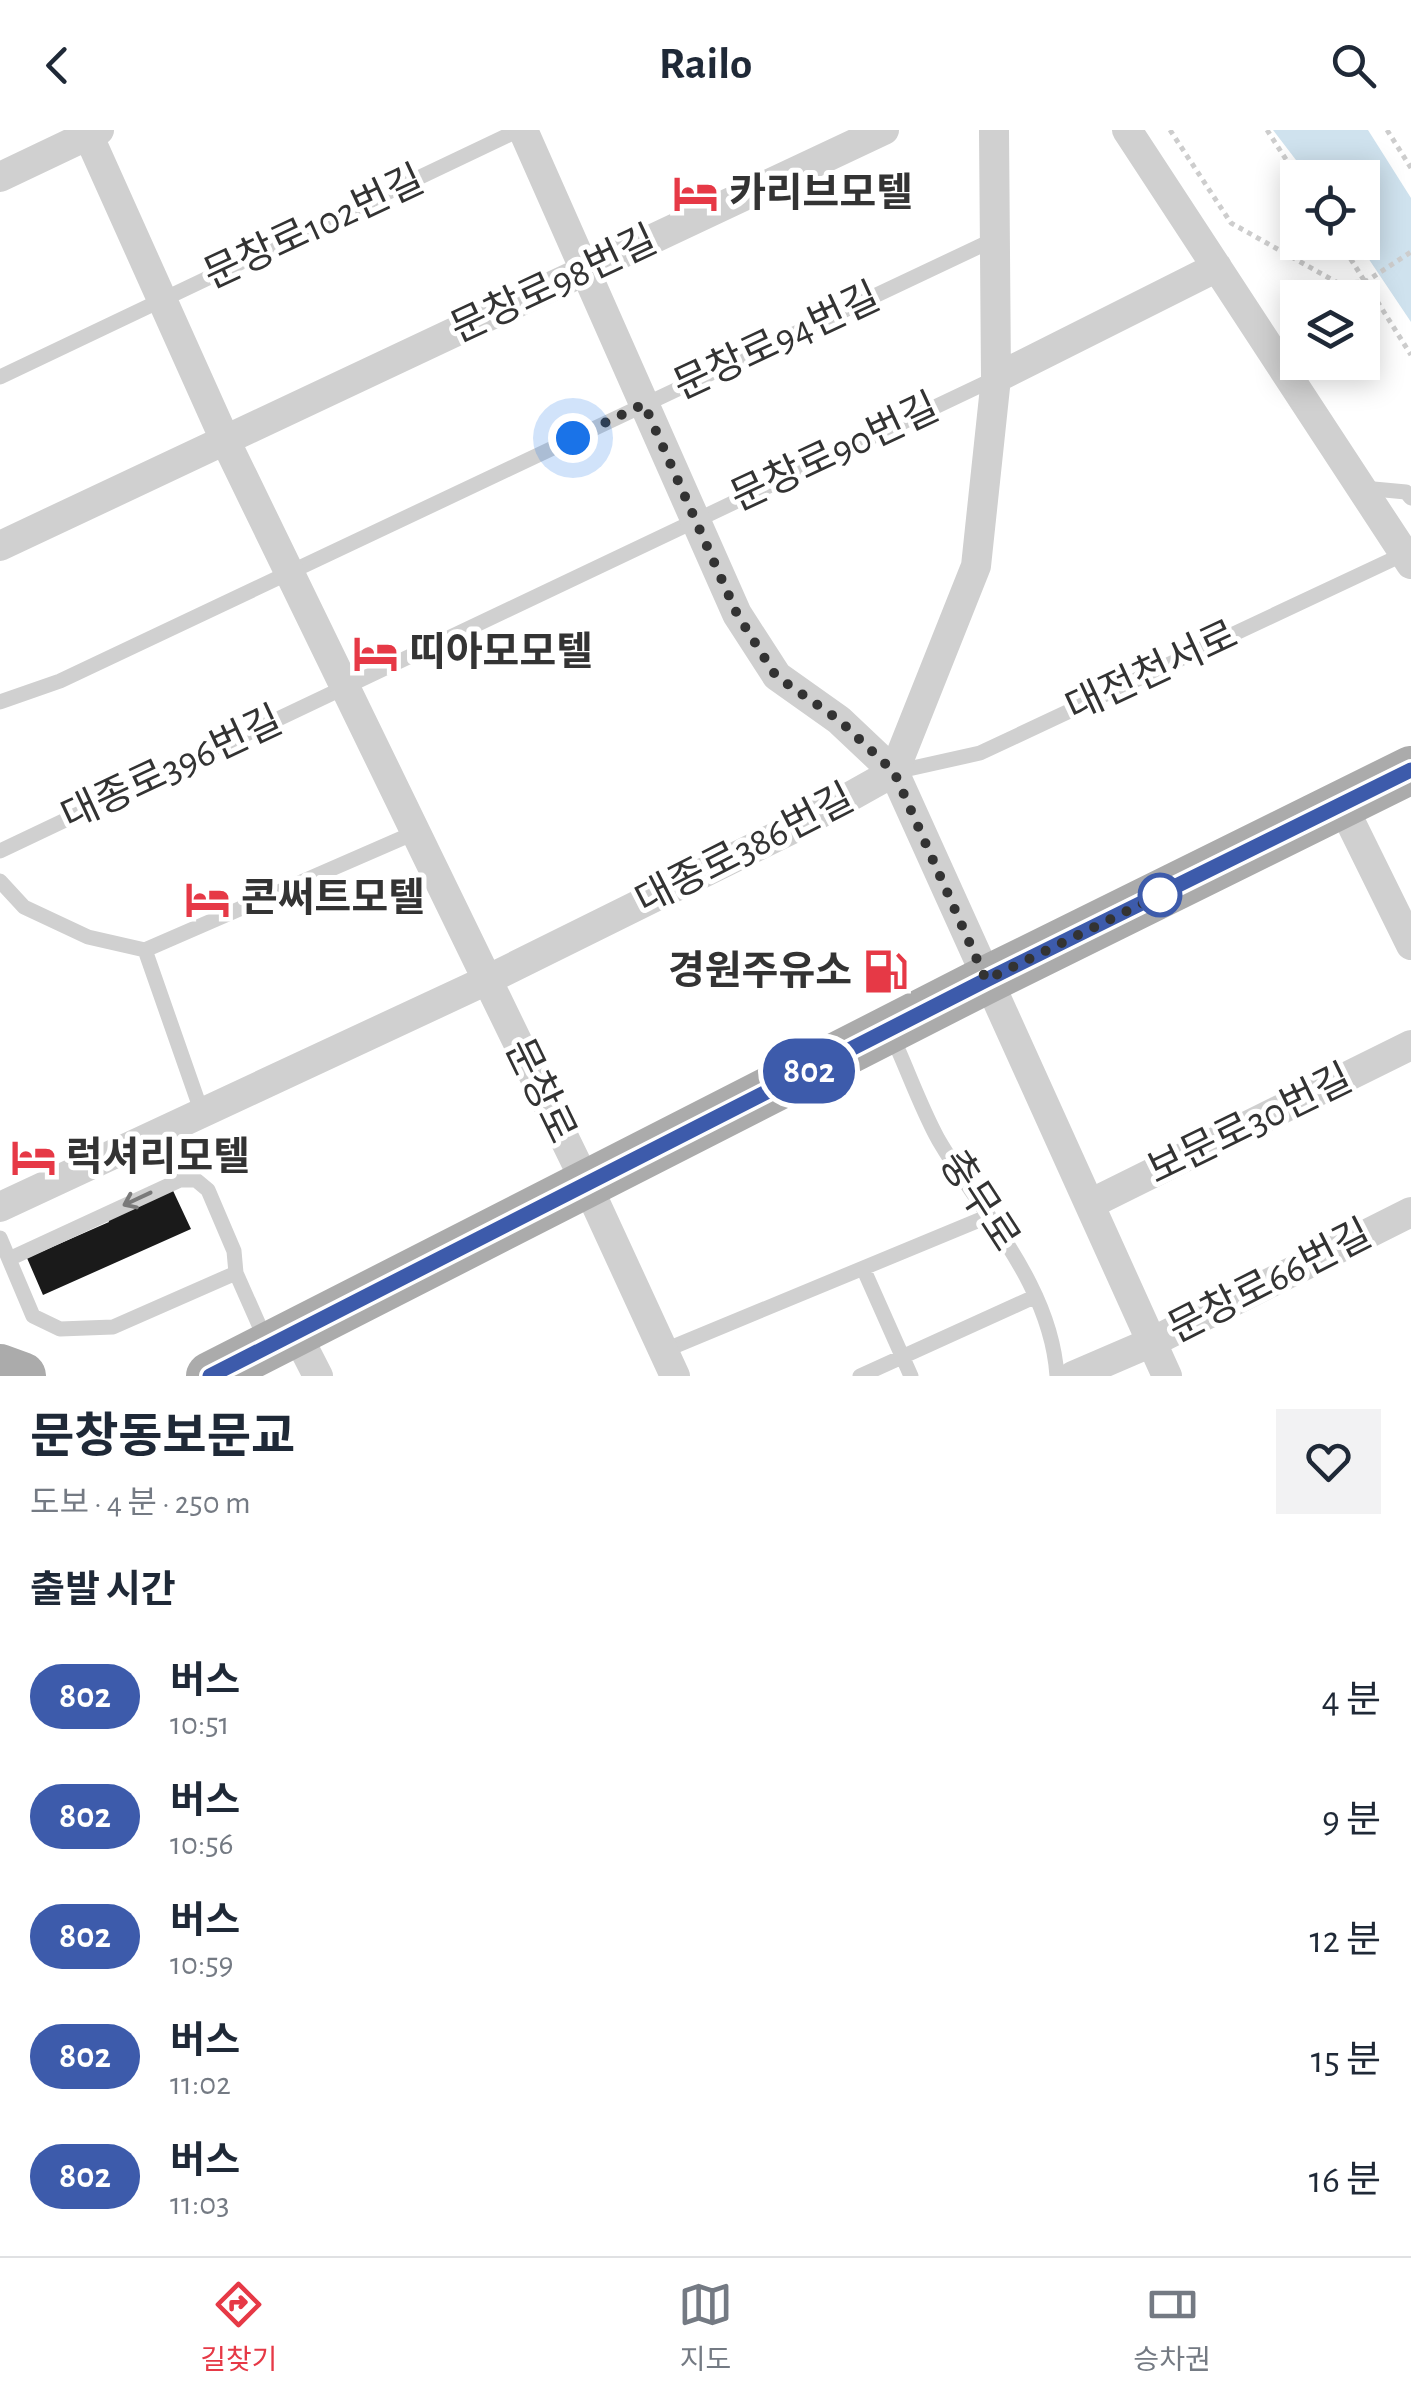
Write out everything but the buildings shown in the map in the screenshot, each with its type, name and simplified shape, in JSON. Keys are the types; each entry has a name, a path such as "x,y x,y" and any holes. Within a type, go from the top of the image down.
{"main road":[{"path":"210,1376 986,980 1411,770"},
{"path":"0,1368 22,1376"}],"street":[{"path":"521,130 737,614 776,676 839,720 894,772 1168,1376"},
{"name":"문창로98번길","path":"0,546 884,130"},
{"name":"대종로386번길","path":"0,1207 486,981 794,828 894,772 976,566 996,378 994,130"},
{"name":"대전천서로","path":"1127,130 1408,559"},
{"path":"0,177 91,132"},
{"name":"문창로","path":"91,132 225,440 669,1364"},
{"name":"문창로90번길","path":"996,378 1217,267"},
{"path":"1342,805 1411,946"},
{"name":"보문로30번길","path":"1090,1204 1411,1045"},
{"name":"문창로66번길","path":"1074,1376 1152,1342 1411,1212"},
{"path":"282,1340 318,1376"}],"lane":[{"name":"문창로102번길","path":"164,299 521,130"},
{"name":"문창로94번길","path":"288,573 994,239"},
{"path":"0,377 164,299"},
{"name":"문창로90번길","path":"344,688 996,378"},
{"path":"1364,488 1406,492 1411,498"},
{"name":"대전천서로","path":"894,772 980,753 1408,559"},
{"path":"0,702 60,681 288,573"},
{"name":"대종로396번길","path":"0,851 344,688"},
{"path":"0,880 24,907 88,936 145,950 414,832"},
{"path":"145,950 202,1114"},
{"name":"충무로","path":"890,1030 937,1136 1013,1248 1055,1345 1057,1376"},
{"path":"9,1259 180,1180 196,1180 208,1190 234,1251 236,1273 282,1340"},
{"name":"문창로","path":"669,1364 863,1268 989,1216"},
{"path":"0,1238 33,1316 60,1329 112,1328 236,1273"},
{"path":"863,1268 911,1376"},
{"path":"860,1376 1034,1297"}],"path":[{"path":"1170,130 1230,222 1333,280"},
{"path":"1266,130 1286,160"},
{"path":"1387,130 1411,168"},
{"path":"1368,280 1411,252"},
{"path":"1380,306 1411,355"}],"water":[{"path":"1273,130 1368,130 1411,198 1411,322 1369,260 1380,260 1380,160 1296,160"}],"bus line":[{"name":"802","path":"210,1376 986,980 1411,770"}],"place":[{"name":"카리브모텔","path":"696,194"},
{"name":"띠아모모텔","path":"376,653"},
{"name":"콘써트모텔","path":"208,899"},
{"name":"경원주유소","path":"885,972"},
{"name":"럭셔리모텔","path":"33,1158"}],"route":[{"path":"573,438 644,404 737,614 776,676 839,720 894,772 986,980 1164,893 1160,895"}]}
